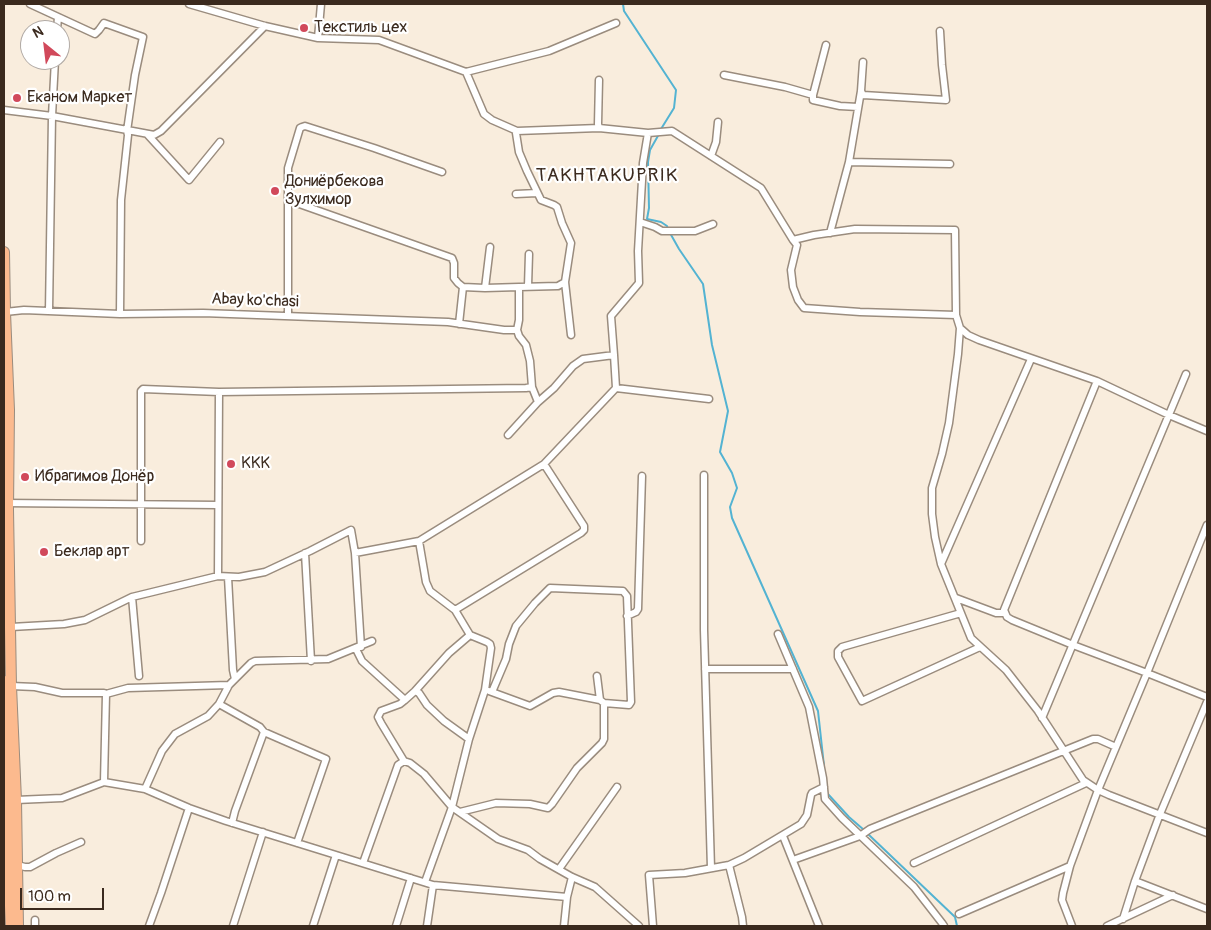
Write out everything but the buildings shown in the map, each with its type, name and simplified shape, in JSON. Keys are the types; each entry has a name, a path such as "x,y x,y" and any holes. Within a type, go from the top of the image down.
{"main road":[{"path":"4,252 4,317 9,410 6,503 8,683 16,800 18,926"},
{"path":"8,683 5,769 11,926"}],"street":[{"path":"30,4 95,34 104,22 143,37 135,75 127,131 121,200 120,314"},
{"path":"189,4 265,26 318,38 379,40 466,72 549,51 616,23"},
{"path":"318,38 321,4"},
{"path":"4,110 52,116 154,135 161,131 265,26"},
{"path":"860,91 863,94 946,100 940,31"},
{"path":"826,44 813,100 840,106 858,107"},
{"path":"830,233 848,162 858,107 863,62"},
{"path":"49,312 54,70"},
{"path":"466,72 484,114 492,120 517,131 599,128 650,132 672,130 762,188 797,245 791,270 793,287 798,300 804,308 956,315"},
{"path":"724,75 786,87 813,95"},
{"path":"599,80 599,128"},
{"path":"711,156 716,142 718,122"},
{"path":"288,316 288,168 300,128 305,126 442,172"},
{"path":"517,131 519,152 537,193 541,200 554,204 557,207 571,243 565,282 571,336"},
{"path":"354,553 419,541 544,464 616,388 611,316 639,284 638,251 643,163 650,132"},
{"path":"146,134 189,180 220,142"},
{"path":"848,162 950,164"},
{"path":"516,194 537,193"},
{"path":"288,200 452,258 454,278 463,286 485,288 558,286 565,282"},
{"path":"640,222 662,231 695,231 713,224"},
{"path":"793,240 855,229 954,230 956,315 960,328 949,423 932,488 932,514 941,564 971,638 1006,670 1042,718 1082,780 1098,790 1207,833"},
{"path":"485,288 490,247"},
{"path":"528,286 529,254"},
{"path":"459,324 463,286"},
{"path":"518,287 519,320 517,330 527,347 532,387 538,402"},
{"name":"Abay ko'chasi","path":"4,317 24,310 120,314 203,313 448,322 517,330"},
{"path":"960,328 968,335 979,340 1096,381 1207,430"},
{"path":"508,435 573,366 583,359 614,355"},
{"path":"941,564 1031,359"},
{"path":"1042,718 1186,374"},
{"path":"1096,381 1005,606 1005,613 1012,620 1207,697"},
{"path":"141,542 142,390 144,388 219,392 532,387"},
{"path":"616,388 709,399"},
{"path":"218,576 219,392"},
{"path":"455,610 584,530 584,526 544,464"},
{"path":"704,475 704,630 711,868"},
{"path":"627,616 638,609 642,476"},
{"path":"6,503 218,505"},
{"path":"1072,926 1062,900 1070,866 1098,790 1207,525"},
{"path":"7,627 64,624 86,620 132,597 218,576 240,577 265,572 351,530 354,553 358,648 362,661 405,700"},
{"path":"419,541 426,582 430,591 455,610 470,635 490,644 489,691"},
{"path":"305,553 311,660"},
{"path":"228,576 235,679"},
{"path":"425,882 452,807 468,740 489,691 506,659 516,626 550,588 623,590 627,596 631,702 629,705 602,702 559,692 553,693 530,706 489,691"},
{"path":"132,597 139,676"},
{"path":"956,598 996,613 1005,613"},
{"path":"961,613 842,647 838,651 838,657 862,701 980,647"},
{"path":"778,634 809,707 822,771 825,799 860,836 914,887 944,926"},
{"path":"470,635 449,653 416,691 400,704 381,711 378,717 381,723 404,761 424,774 452,807 498,839 528,850 559,870 594,887 637,926"},
{"path":"145,789 162,751 175,734 208,716 218,704 229,685 247,665 255,661 328,660 372,641"},
{"path":"705,669 793,669"},
{"path":"460,812 496,803 530,804 548,808 576,768 604,739 602,702 597,676"},
{"path":"8,683 62,693 106,694 128,688 229,685"},
{"path":"416,691 427,705 468,740"},
{"path":"104,782 106,694"},
{"path":"1123,919 1160,814 1207,702"},
{"path":"218,704 260,727 264,732 326,759 297,843"},
{"path":"232,823 264,732"},
{"path":"793,860 860,836 870,829 1093,740 1098,739 1116,747"},
{"path":"363,863 398,765 404,761"},
{"path":"16,800 62,798 104,782 145,789 189,808 232,823 425,882 567,897"},
{"path":"914,863 1086,783"},
{"path":"559,870 617,787"},
{"path":"654,926 649,875 685,874 729,864 752,854 783,836 804,820 812,793 824,787"},
{"path":"149,926 189,808"},
{"path":"233,926 264,832"},
{"path":"783,836 819,926"},
{"path":"17,865 30,866 81,842"},
{"path":"313,926 336,855"},
{"path":"729,864 743,926"},
{"path":"959,914 1070,866"},
{"path":"564,926 567,897 572,877"},
{"path":"396,926 411,878"},
{"path":"1135,881 1207,909"},
{"path":"427,926 433,884"},
{"path":"1107,926 1173,895"}],"waterway":[{"path":"623,4 624,11 676,90 674,108 661,129"},
{"path":"659,134 650,150 648,162 649,208 647,219 661,222 668,229"},
{"path":"670,233 703,284 712,345 728,411 720,452 732,473 737,488 730,507 732,518 818,711 824,766"},
{"path":"827,793 864,830"},
{"path":"868,834 955,917 957,926"}],"place":[{"name":"Текстиль цех","path":"304,28"},
{"name":"Еканом Маркет","path":"17,98"},
{"name":"Дониёрбекова Зулхимор","path":"275,191"},
{"name":"KKK","path":"231,464"},
{"name":"Ибрагимов Донёр","path":"25,477"},
{"name":"Беклар арт","path":"44,552"}],"district":[{"name":"TAKHTAKUPRIK","path":"607,176"}]}
